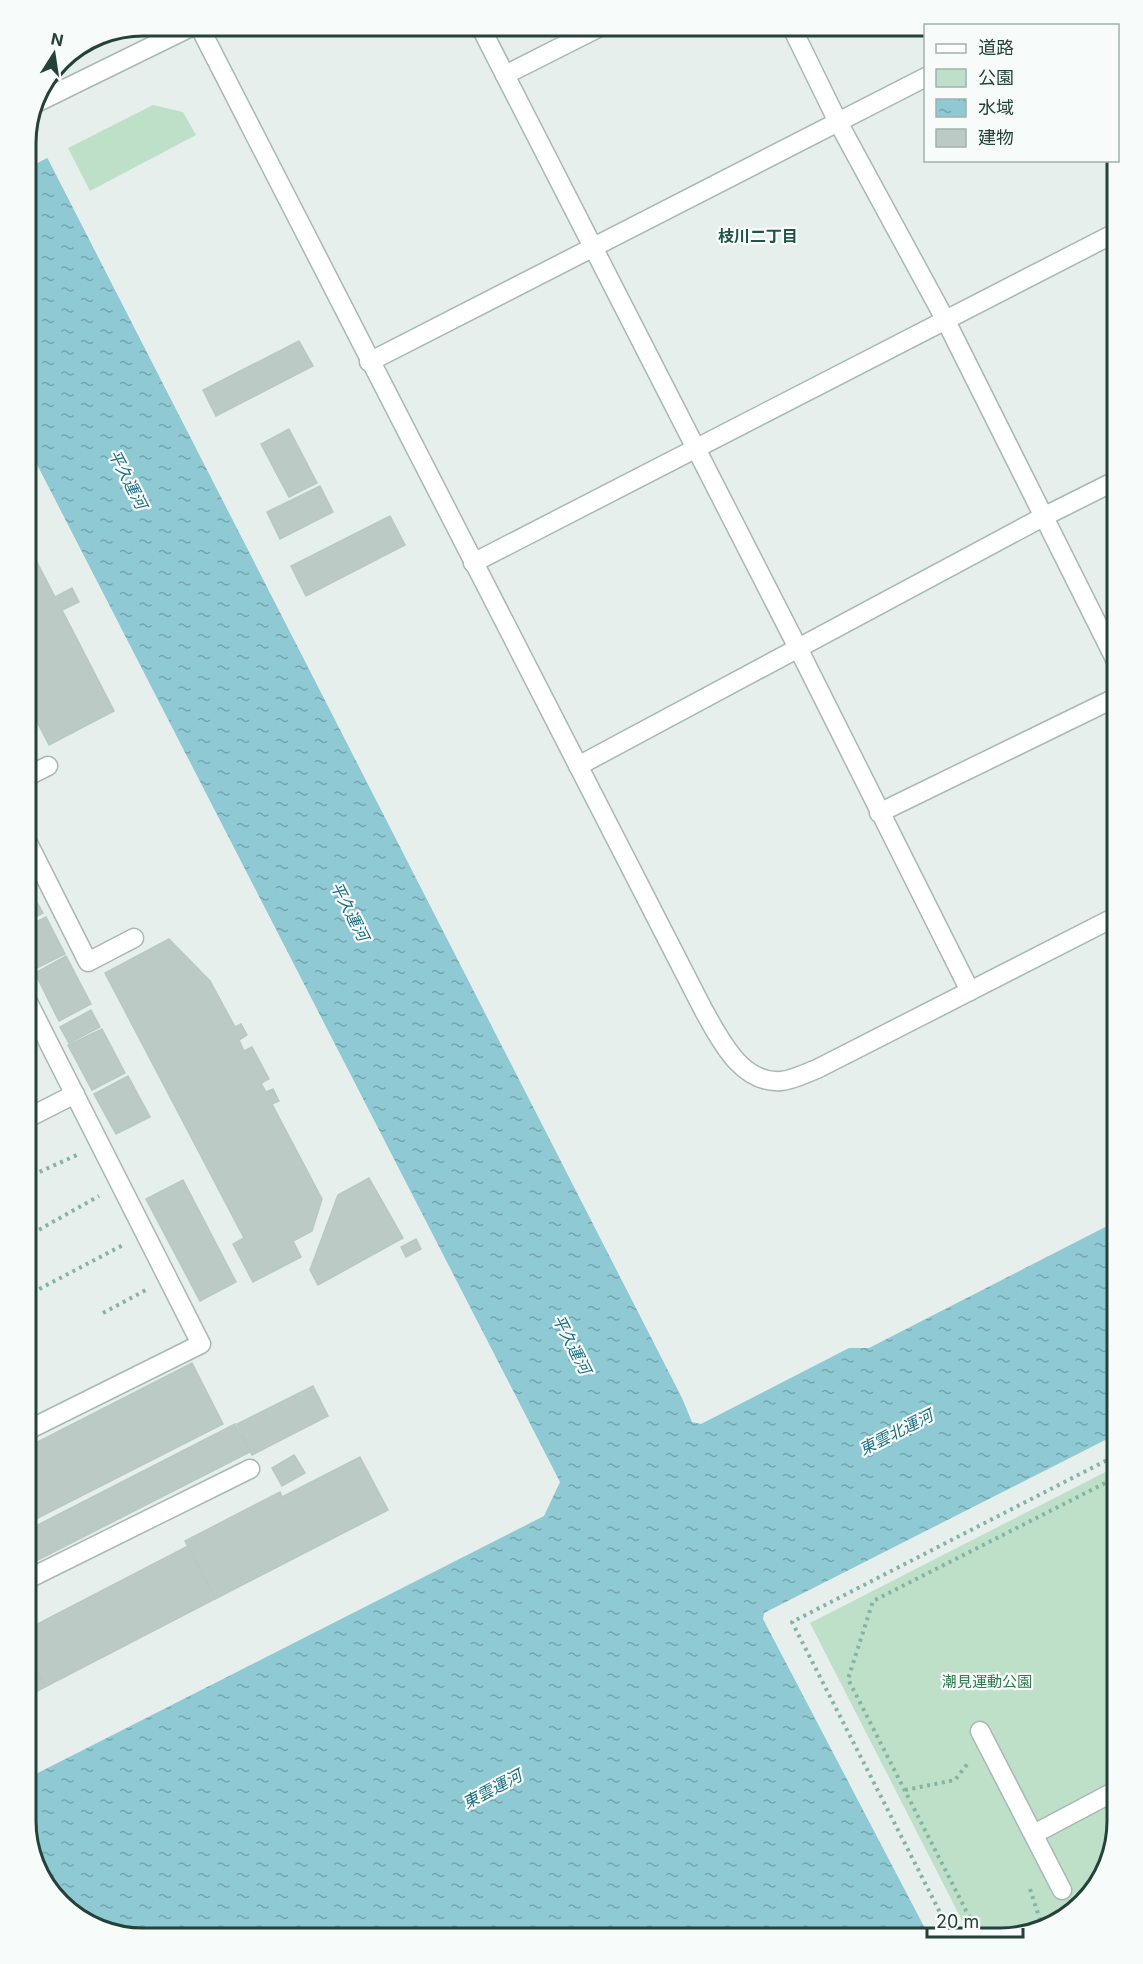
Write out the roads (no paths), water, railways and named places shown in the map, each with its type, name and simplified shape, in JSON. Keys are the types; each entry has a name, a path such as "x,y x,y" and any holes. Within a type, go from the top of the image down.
{"street":[{"path":"46,98 173,36"},
{"path":"204,36 369,362 704,1011 730,1056 756,1075 780,1081 817,1069 1107,922"},
{"path":"485,36 694,450 798,648 970,991"},
{"path":"505,75 582,36"},
{"path":"797,36 838,122 946,321 1107,642"},
{"path":"369,362 924,78"},
{"path":"473,563 1107,238"},
{"path":"578,766 1043,517 1107,485"},
{"path":"879,813 1107,702"},
{"path":"36,772 48,766"},
{"path":"36,859 88,962 134,938"},
{"path":"36,1018 201,1344 36,1426"},
{"path":"36,1114 75,1094"},
{"path":"36,1575 250,1469"},
{"path":"980,1731 1062,1890"},
{"path":"1034,1834 1107,1796"}],"water":[{"path":"36,136 682,1398 692,1422 701,1424 849,1348 869,1348 1107,1226 1107,1439 764,1613 763,1619 925,1928 136,1928 96,1917 63,1892 47,1868 38,1842 36,1774 544,1516 560,1482 36,462"}],"district":[{"name":"枝川二丁目","path":"758,236"}],"water label":[{"name":"平久運河","path":"128,479"},
{"name":"平久運河","path":"350,911"},
{"name":"平久運河","path":"572,1344"},
{"name":"東雲北運河","path":"896,1432"},
{"name":"東雲運河","path":"492,1789"}],"park label":[{"name":"潮見運動公園","path":"987,1681"}]}
